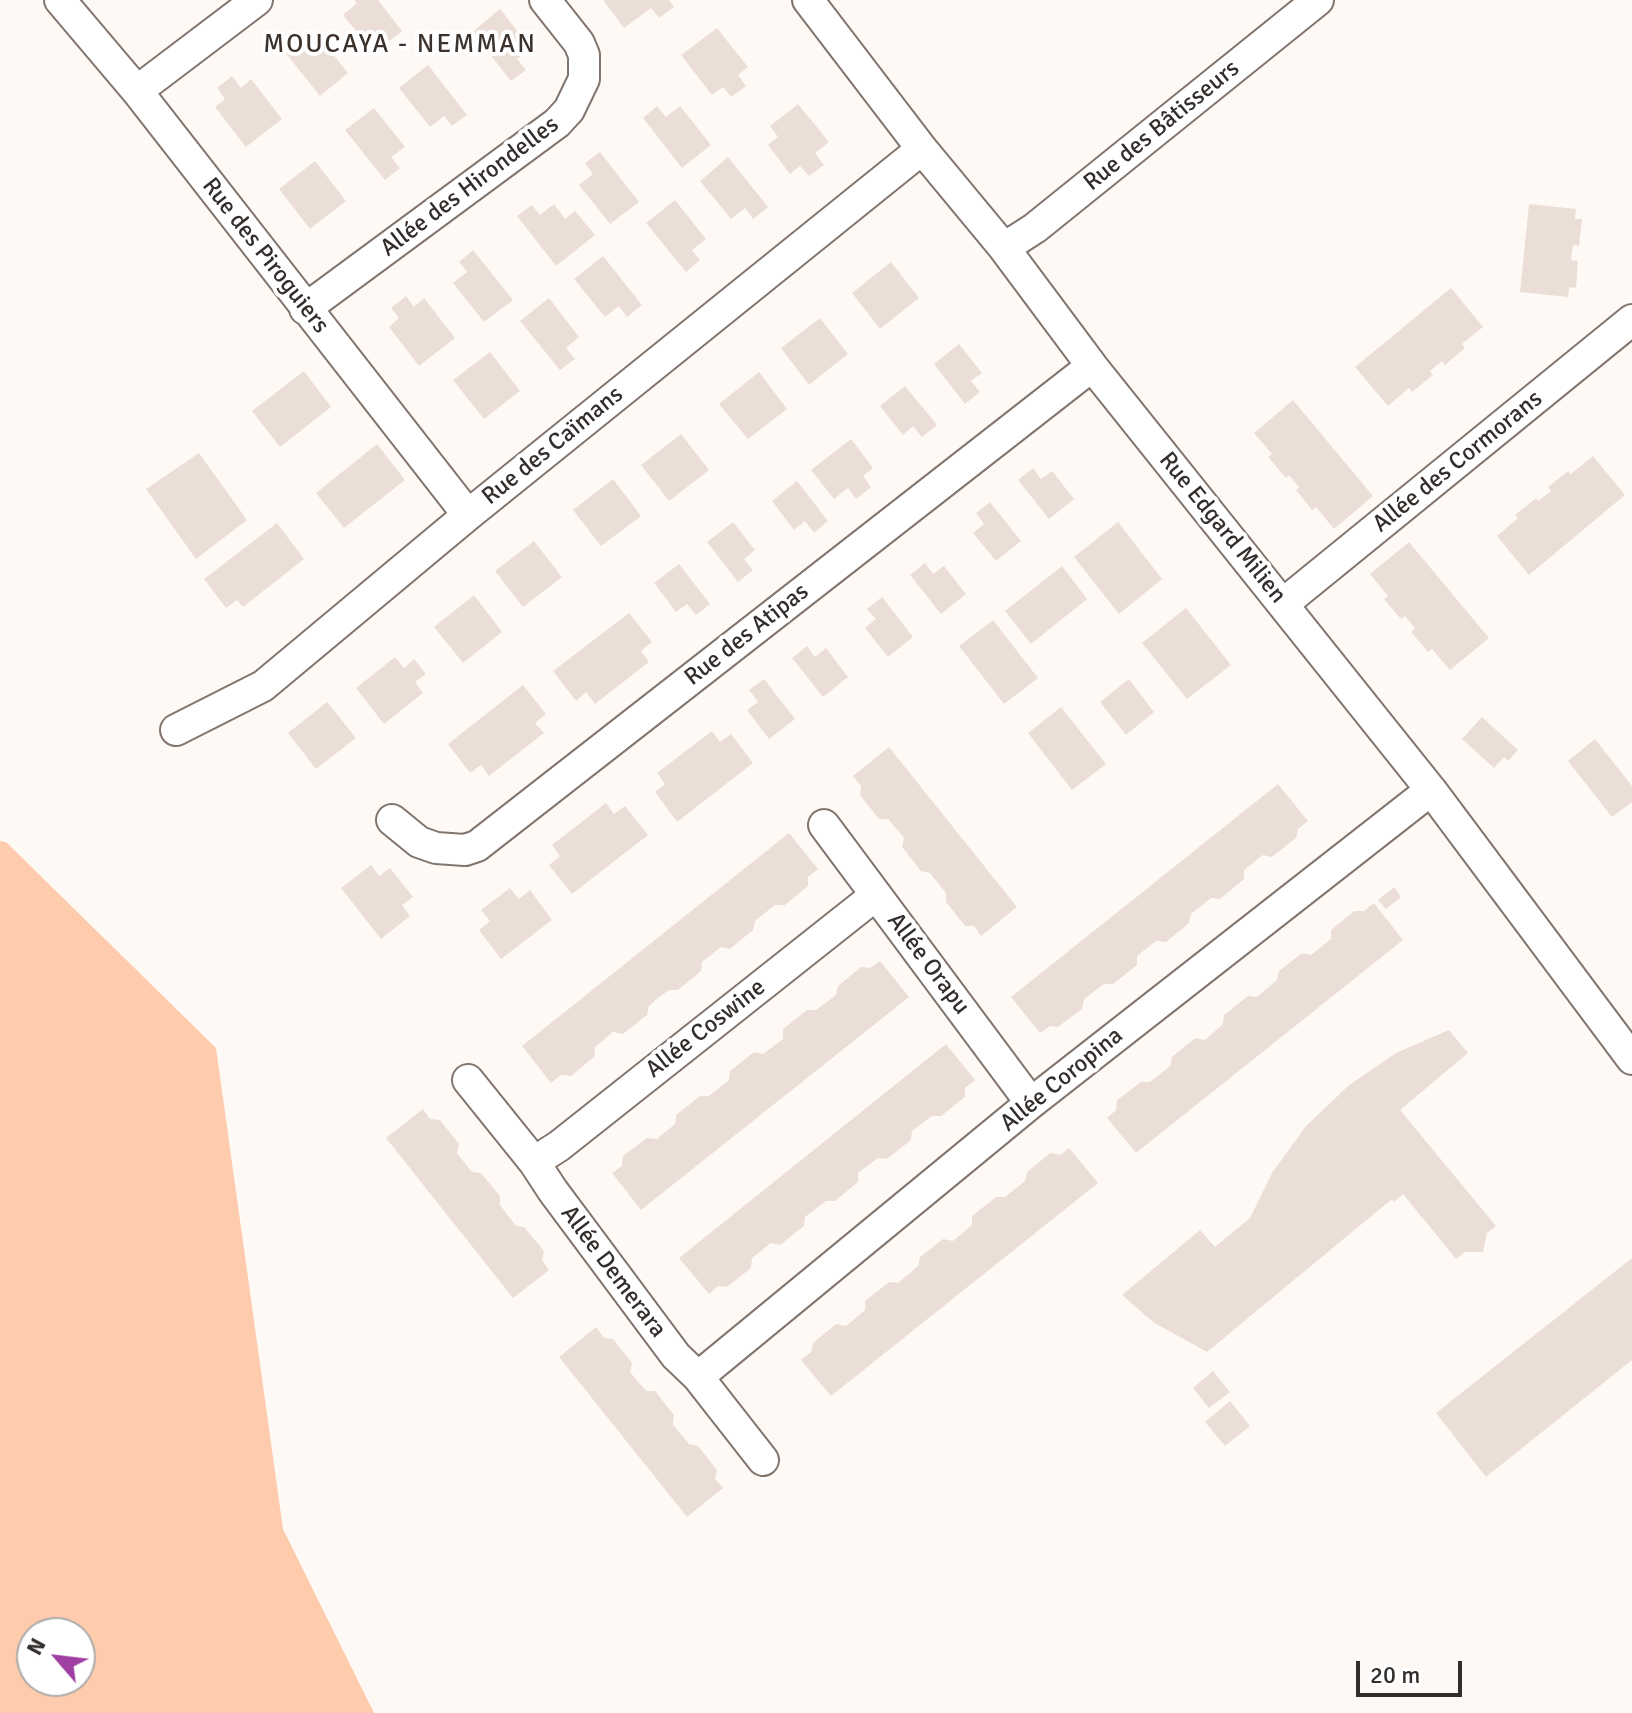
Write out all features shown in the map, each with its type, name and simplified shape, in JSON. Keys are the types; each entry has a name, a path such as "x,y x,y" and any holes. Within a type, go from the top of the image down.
{"street":[{"name":"Rue des Piroguiers","path":"60,0 137,91 468,515"},
{"path":"137,91 257,0"},
{"name":"Allée des Hirondelles","path":"305,309 545,132 576,101 584,79 584,55 579,43 545,0"},
{"name":"Rue Edgard Milien","path":"808,0 922,149 1004,248 1092,366 1431,790 1632,1059"},
{"name":"Rue des Bâtisseurs","path":"1004,248 1035,228 1318,0"},
{"name":"Rue des Caïmans","path":"176,730 263,686 468,515 922,149"},
{"name":"Allée des Cormorans","path":"1283,604 1632,320"},
{"name":"Rue des Atipas","path":"392,820 419,842 436,848 465,850 477,846 1092,366"},
{"name":"Allée Coropina","path":"698,1377 1031,1103 1431,790"},
{"name":"Allée Orapu","path":"824,825 1031,1103"},
{"name":"Allée Coswine","path":"534,1162 559,1146 876,895"},
{"name":"Allée Demerara","path":"468,1080 534,1162 676,1356 698,1377 763,1460"}],"shaded area":[{"path":"0,841 6,842 216,1048 283,1529 374,1713 0,1713"}],"building":[{"path":"354,0 378,0 402,31 374,53 343,15 357,3"},
{"path":"603,0 669,0 674,7 659,18 651,8 624,28"},
{"path":"500,9 531,48 517,59 526,70 511,81 472,32"},
{"path":"717,28 748,67 738,75 746,86 731,97 723,87 712,95 681,55"},
{"path":"317,34 348,73 320,96 280,46 295,35 303,45"},
{"path":"428,65 467,115 452,126 444,116 430,127 399,88"},
{"path":"232,76 241,88 251,79 282,119 246,147 215,107 225,99 217,88"},
{"path":"798,104 829,142 815,153 824,165 809,176 800,166 790,174 768,145 778,137 770,126"},
{"path":"657,106 666,117 680,106 711,145 682,168 643,118"},
{"path":"374,108 405,147 391,157 400,168 385,180 345,130"},
{"path":"600,152 639,202 610,224 579,185 593,174 585,163"},
{"path":"728,157 768,207 753,219 745,208 731,219 700,181"},
{"path":"315,161 346,201 310,229 279,189"},
{"path":"675,200 706,239 692,250 700,260 686,272 646,223"},
{"path":"554,204 565,219 575,211 595,235 556,266 517,216 532,205 540,215"},
{"path":"1529,204 1576,209 1575,219 1582,219 1579,246 1573,245 1571,260 1578,261 1576,288 1569,287 1568,297 1520,292"},
{"path":"473,250 513,300 484,322 453,283 467,272 459,262"},
{"path":"603,256 642,305 627,317 619,306 605,317 574,279"},
{"path":"891,262 919,298 880,329 852,293"},
{"path":"1451,288 1483,327 1462,344 1465,348 1445,365 1442,361 1430,371 1433,375 1412,392 1409,388 1388,406 1355,367"},
{"path":"406,296 414,307 424,298 455,338 419,366 389,327 399,318 391,308"},
{"path":"549,298 579,337 566,348 575,359 560,370 520,321"},
{"path":"820,318 848,354 809,385 781,348"},
{"path":"959,344 982,373 971,381 980,392 965,404 934,364"},
{"path":"490,352 520,391 484,419 453,380"},
{"path":"304,371 331,407 280,447 252,411"},
{"path":"759,372 787,409 748,439 719,404"},
{"path":"905,386 937,425 922,437 913,426 903,435 880,406"},
{"path":"1293,400 1373,496 1334,529 1316,507 1312,510 1296,490 1299,487 1289,475 1286,478 1268,457 1272,454 1254,433"},
{"path":"681,434 709,470 669,501 641,465"},
{"path":"851,439 873,468 863,476 871,487 856,499 848,488 834,499 811,470"},
{"path":"377,444 405,480 344,528 316,493"},
{"path":"199,453 247,520 196,559 146,489"},
{"path":"1593,456 1625,495 1529,575 1497,536 1518,518 1515,515 1536,498 1538,501 1551,491 1548,487"},
{"path":"1033,468 1041,479 1052,471 1074,499 1049,519 1018,480"},
{"path":"613,479 641,516 601,546 573,510"},
{"path":"797,481 828,521 814,533 805,521 794,530 772,501"},
{"path":"990,502 1021,541 996,561 973,533 984,524 976,513"},
{"path":"733,522 755,550 744,559 753,570 738,582 707,542"},
{"path":"1118,522 1162,579 1119,614 1074,557"},
{"path":"277,523 304,559 243,607 237,600 226,608 204,579"},
{"path":"534,541 562,577 523,607 495,571"},
{"path":"1409,542 1489,638 1450,670 1432,649 1428,652 1411,632 1415,628 1405,616 1401,619 1384,599 1388,596 1370,574"},
{"path":"925,563 933,574 944,566 966,594 941,614 910,575"},
{"path":"679,564 710,604 696,615 687,604 676,612 654,583"},
{"path":"1062,566 1087,599 1031,644 1005,611"},
{"path":"474,595 502,632 463,663 434,627"},
{"path":"882,597 913,637 888,657 865,628 876,619 867,609"},
{"path":"1186,608 1231,665 1187,699 1142,643"},
{"path":"629,613 652,642 641,651 649,662 595,704 586,692 576,701 553,671"},
{"path":"993,620 1038,678 1004,704 959,646"},
{"path":"807,646 815,657 826,648 848,677 823,697 792,658"},
{"path":"395,657 404,668 414,659 426,674 415,682 423,693 384,724 356,688"},
{"path":"764,679 795,719 769,739 747,710 758,702 749,690"},
{"path":"1129,679 1154,712 1126,735 1100,702"},
{"path":"523,685 546,714 535,723 544,733 489,776 481,765 470,773 448,744"},
{"path":"327,702 356,738 316,769 288,733"},
{"path":"1061,707 1106,764 1072,790 1028,733"},
{"path":"1482,717 1518,750 1508,761 1504,757 1494,768 1462,739"},
{"path":"712,731 720,742 731,734 753,763 677,822 655,792 665,784 657,773"},
{"path":"1595,739 1632,786 1632,802 1612,817 1568,761"},
{"path":"889,747 1017,907 981,936 974,926 965,926 946,902 946,893 930,873 921,871 902,847 904,838 888,819 879,819 860,795 861,786 853,776"},
{"path":"1278,784 1308,821 1298,829 1296,838 1272,857 1263,855 1244,870 1244,879 1220,899 1211,898 1191,914 1189,923 1166,942 1156,941 1137,956 1137,965 1113,984 1104,984 1084,999 1082,1009 1058,1027 1050,1026 1040,1033 1011,997"},
{"path":"606,803 614,814 625,806 648,835 572,894 549,865 560,856 552,845"},
{"path":"789,833 818,869 808,877 808,886 785,905 775,905 755,921 753,930 730,949 721,947 702,962 701,971 678,990 669,990 658,998 649,1006 647,1015 623,1034 613,1032 595,1047 594,1057 571,1076 561,1075 551,1083 522,1046"},
{"path":"371,865 379,876 390,868 413,897 402,905 410,916 381,939 341,888"},
{"path":"1394,887 1401,897 1386,909 1378,900"},
{"path":"510,888 519,899 530,890 552,920 501,959 479,930 490,921 481,910"},
{"path":"1374,903 1403,940 1136,1153 1107,1118 1116,1110 1117,1100 1141,1082 1150,1082 1170,1066 1172,1057 1195,1038 1205,1040 1223,1024 1224,1015 1248,996 1257,997 1277,980 1279,971 1302,953 1311,955 1331,939 1331,930 1354,911 1364,911"},
{"path":"880,961 909,997 641,1210 612,1173 622,1166 623,1156 647,1138 657,1139 675,1124 676,1115 700,1096 709,1096 729,1080 730,1071 754,1052 763,1054 783,1039 783,1029 807,1010 816,1010 836,995 838,986 861,967 870,968"},
{"path":"1449,1030 1468,1053 1400,1110 1496,1226 1487,1233 1483,1252 1465,1252 1456,1259 1403,1194 1394,1202 1392,1199 1207,1352 1153,1322 1122,1295 1200,1230 1215,1247 1250,1218 1272,1173 1306,1126 1348,1086 1396,1053"},
{"path":"946,1044 975,1080 965,1088 965,1097 941,1116 932,1116 912,1131 911,1140 887,1159 878,1158 858,1173 858,1182 835,1201 826,1201 805,1217 804,1226 780,1245 771,1243 752,1258 751,1268 727,1287 718,1286 709,1294 679,1258"},
{"path":"423,1109 430,1119 440,1120 459,1144 457,1153 472,1172 481,1173 500,1196 500,1205 516,1226 524,1227 544,1251 542,1260 549,1270 513,1298 386,1138"},
{"path":"1069,1148 1098,1183 831,1396 801,1360 811,1352 813,1343 836,1324 846,1326 865,1310 865,1301 889,1282 898,1283 918,1266 920,1257 943,1239 953,1241 972,1225 972,1216 996,1197 1005,1197 1025,1181 1027,1172 1050,1153 1060,1155"},
{"path":"1632,1258 1632,1360 1486,1477 1436,1413"},
{"path":"596,1327 604,1338 613,1339 632,1363 630,1372 646,1391 655,1391 674,1415 673,1425 689,1444 698,1446 717,1470 715,1479 723,1488 687,1517 559,1357"},
{"path":"1213,1371 1230,1392 1209,1408 1193,1388"},
{"path":"1230,1401 1250,1426 1225,1446 1205,1422"}],"district":[{"name":"MOUCAYA - NEMMAN","path":"400,45"}]}
